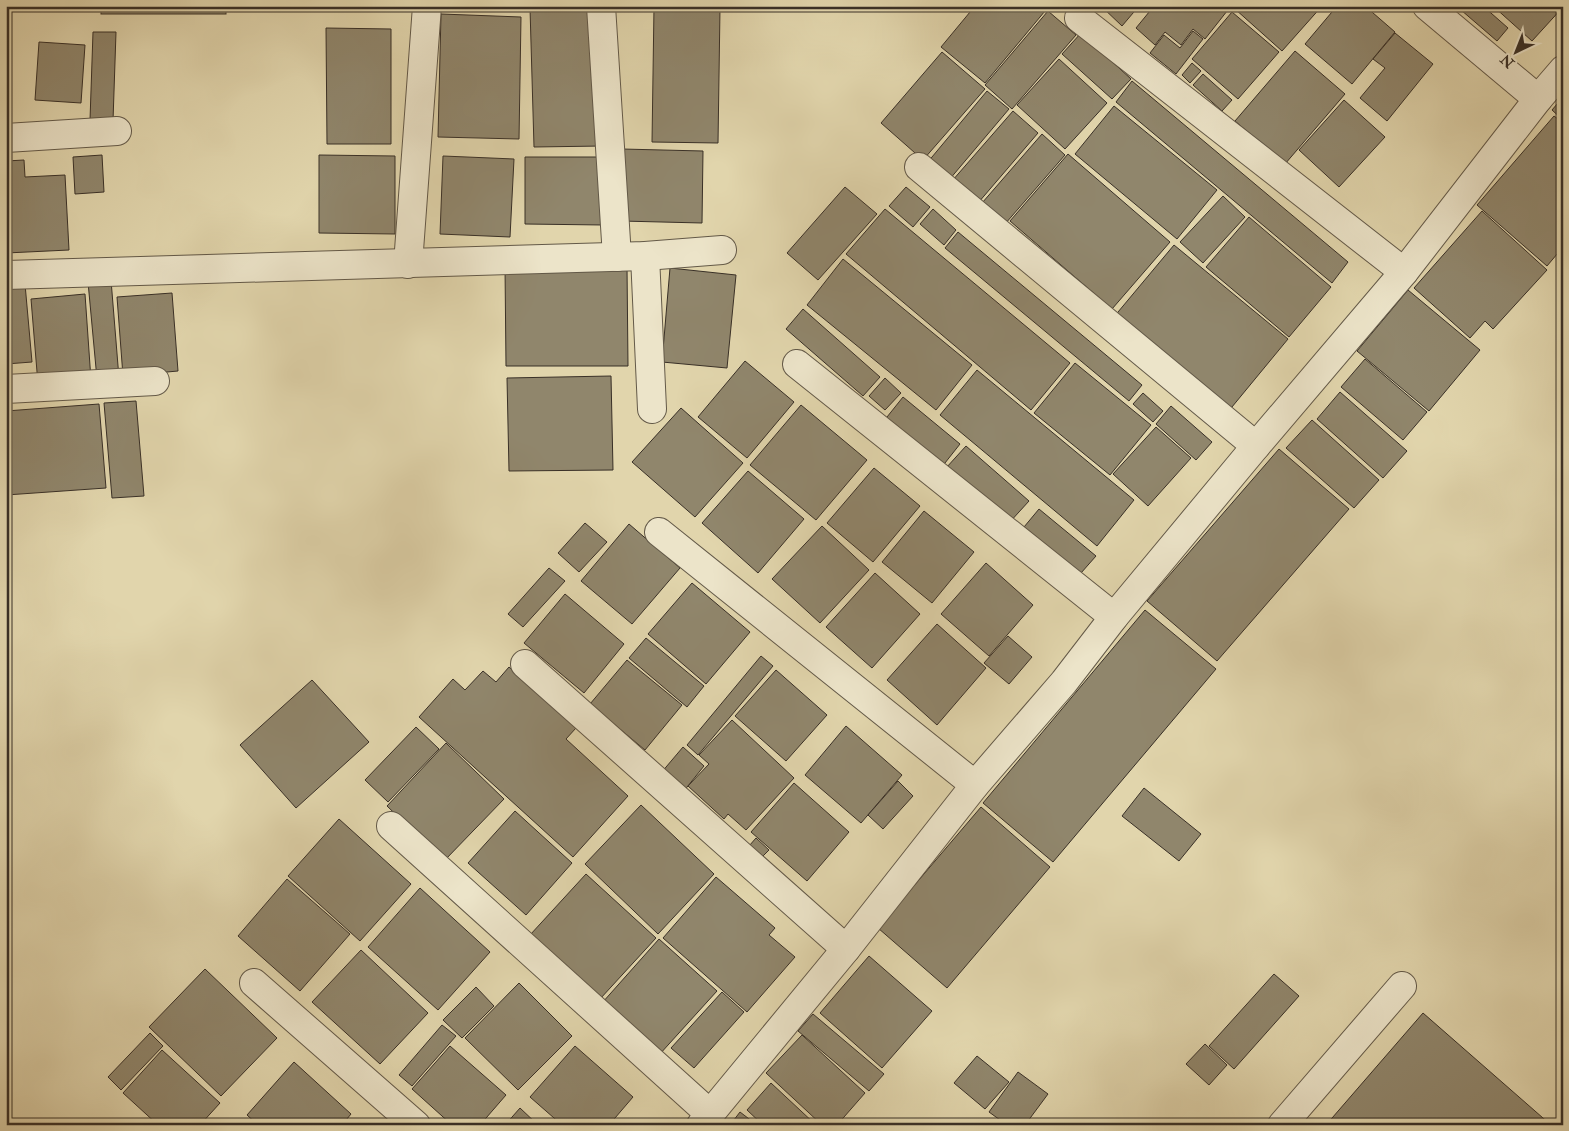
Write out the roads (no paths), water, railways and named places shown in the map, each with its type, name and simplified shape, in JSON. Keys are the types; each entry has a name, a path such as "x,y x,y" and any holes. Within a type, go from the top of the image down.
{"street":[{"path":"408,264 427,6"},
{"path":"601,6 617,257"},
{"path":"1427,6 1538,99"},
{"path":"1079,18 1404,272"},
{"path":"391,826 705,1119 846,949 975,785 1064,682 1114,617 1404,272 1538,99 1563,70"},
{"path":"6,138 117,131"},
{"path":"919,167 1256,446"},
{"path":"6,275 617,257 722,250"},
{"path":"645,256 652,409"},
{"path":"797,364 1114,617"},
{"path":"6,389 155,381"},
{"path":"659,532 975,785"},
{"path":"525,664 846,949"},
{"path":"254,983 416,1125"},
{"path":"1282,1125 1402,986"}]}
